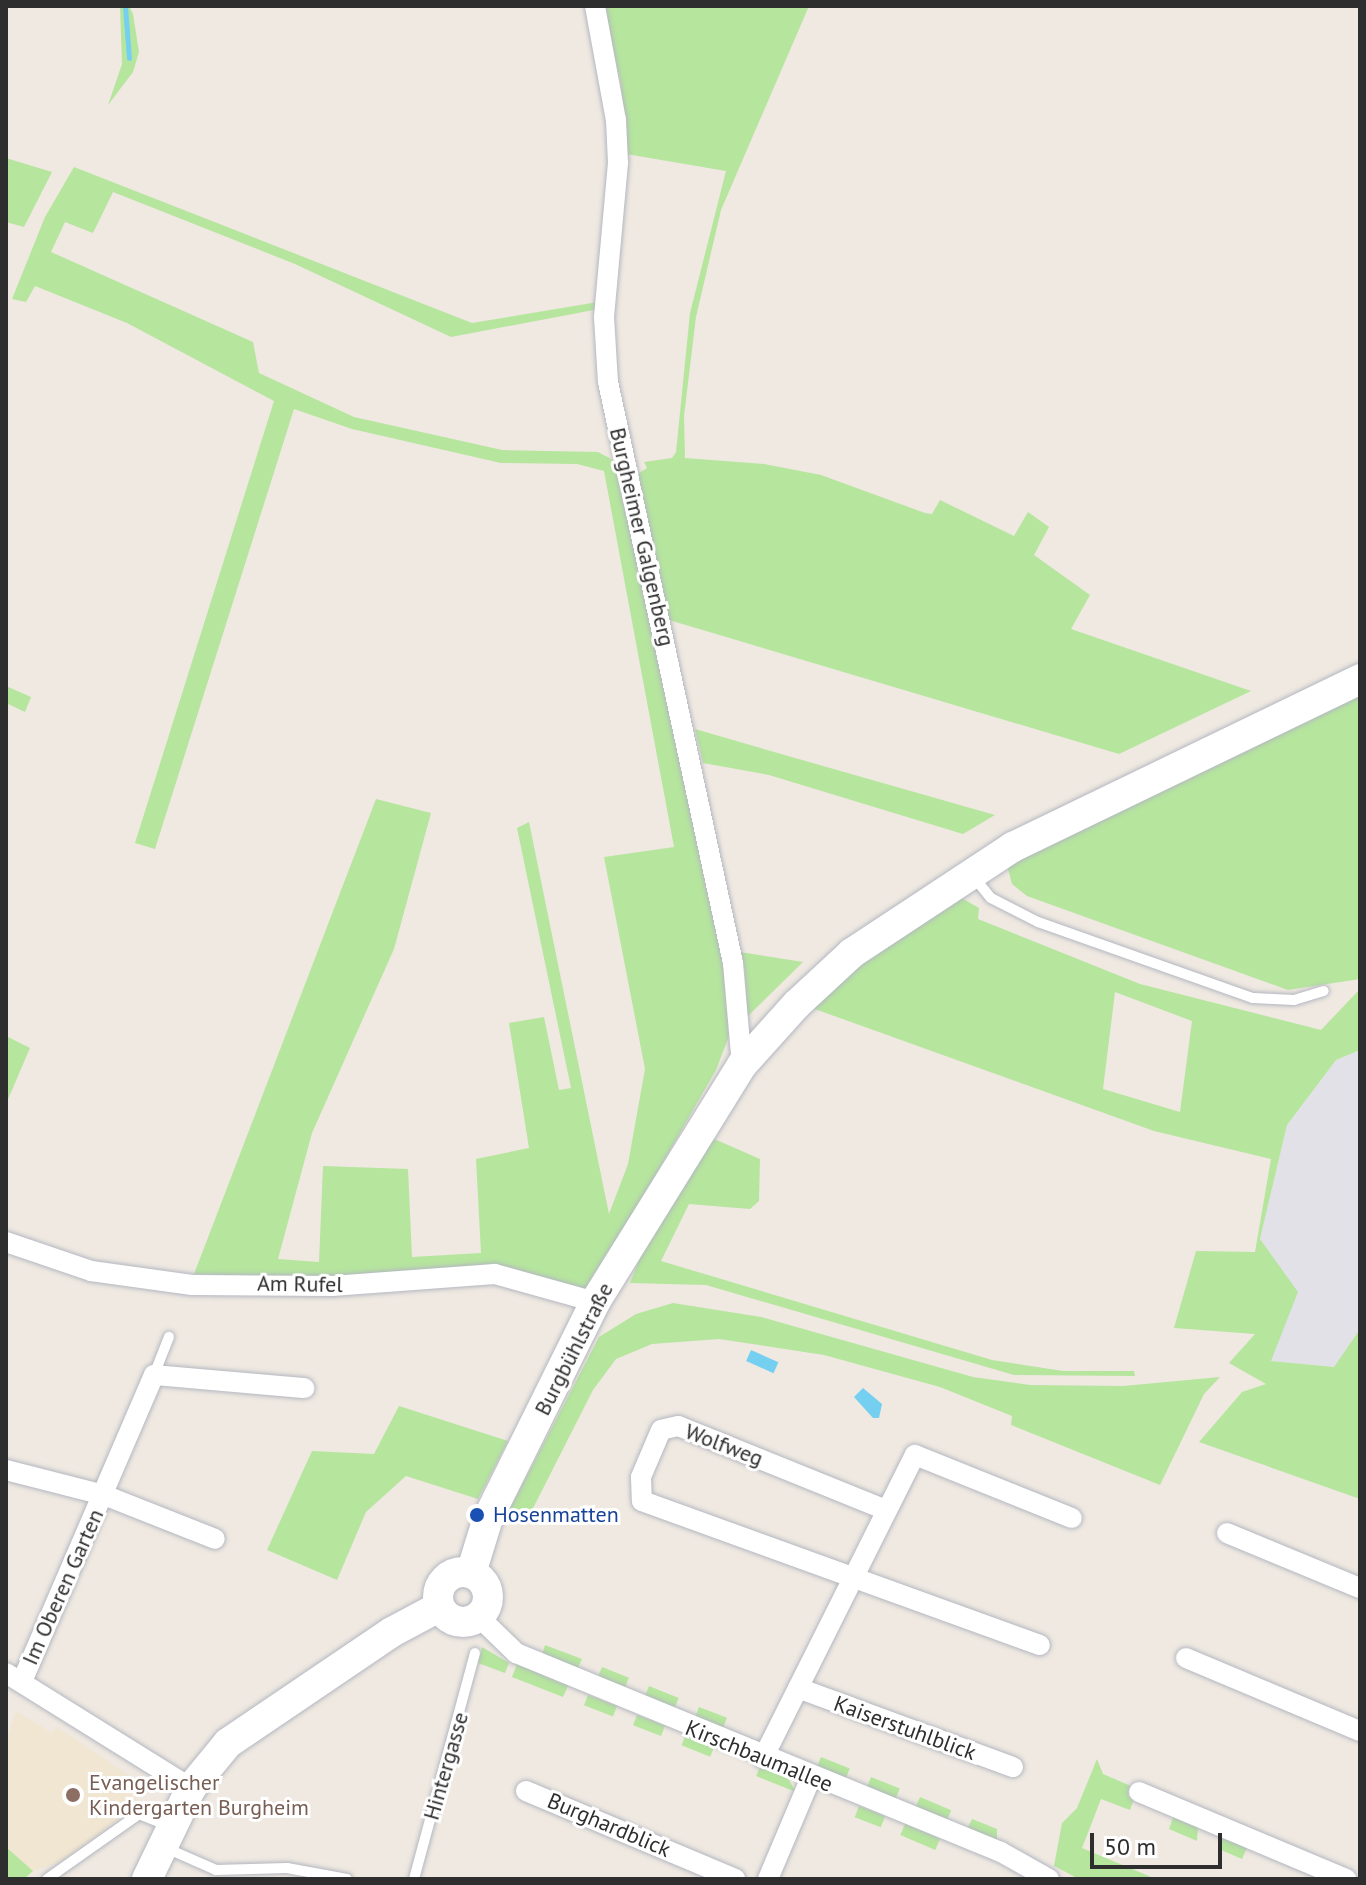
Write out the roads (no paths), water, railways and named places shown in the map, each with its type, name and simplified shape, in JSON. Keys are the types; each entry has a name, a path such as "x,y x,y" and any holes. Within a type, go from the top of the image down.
{"street":[{"name":"Burgheimer Galgenberg","path":"595,6 616,120 618,163 604,317 608,382 733,963 742,1065"},
{"name":"Burgbühlstraße","path":"471,1573 488,1518 595,1302 697,1135 742,1065 852,953 970,873 1360,679"},
{"name":"Am Rufel","path":"6,1242 91,1271 192,1285 332,1286 495,1274 595,1302"},
{"path":"154,1375 304,1388"},
{"name":"Im Oberen Garten","path":"154,1375 104,1495 14,1676 191,1788"},
{"name":"Wolfweg","path":"852,1576 642,1501 641,1477 661,1430 678,1426 886,1510"},
{"path":"763,1758 915,1455 1072,1518"},
{"name":"Im Oberen Garten","path":"6,1470 104,1495 215,1539"},
{"path":"1227,1533 1360,1588"},
{"path":"457,1572 471,1573 487,1588 488,1604 479,1617 457,1622 439,1607 443,1581 457,1572"},
{"path":"852,1576 1040,1645"},
{"path":"147,1879 191,1788 228,1743 392,1632 439,1607"},
{"name":"Kirschbaumallee","path":"479,1617 516,1653 763,1758 1001,1852 1041,1875"},
{"path":"1186,1658 1360,1731"},
{"name":"Kaiserstuhlblick","path":"798,1688 1013,1767"},
{"path":"768,1879 811,1777"},
{"name":"Burghardblick","path":"526,1791 735,1879"},
{"path":"1139,1792 1346,1879"}],"lane":[{"path":"970,873 991,898 1038,922 1253,998 1294,1000 1324,991"},
{"name":"Im Oberen Garten","path":"154,1375 169,1337"},
{"name":"Hintergasse","path":"414,1879 475,1653"},
{"path":"47,1879 139,1814 155,1816 167,1837 216,1870 287,1868 347,1879"}],"water":[{"path":"751,1350 778,1362 774,1373 746,1361"},
{"path":"863,1388 882,1404 879,1418 873,1418 854,1397"}],"waterway":[{"path":"125,6 129,58"}],"place":[{"name":"Hosenmatten","path":"477,1515"},
{"name":"Evangelischer Kindergarten Burgheim","path":"73,1795"}]}
